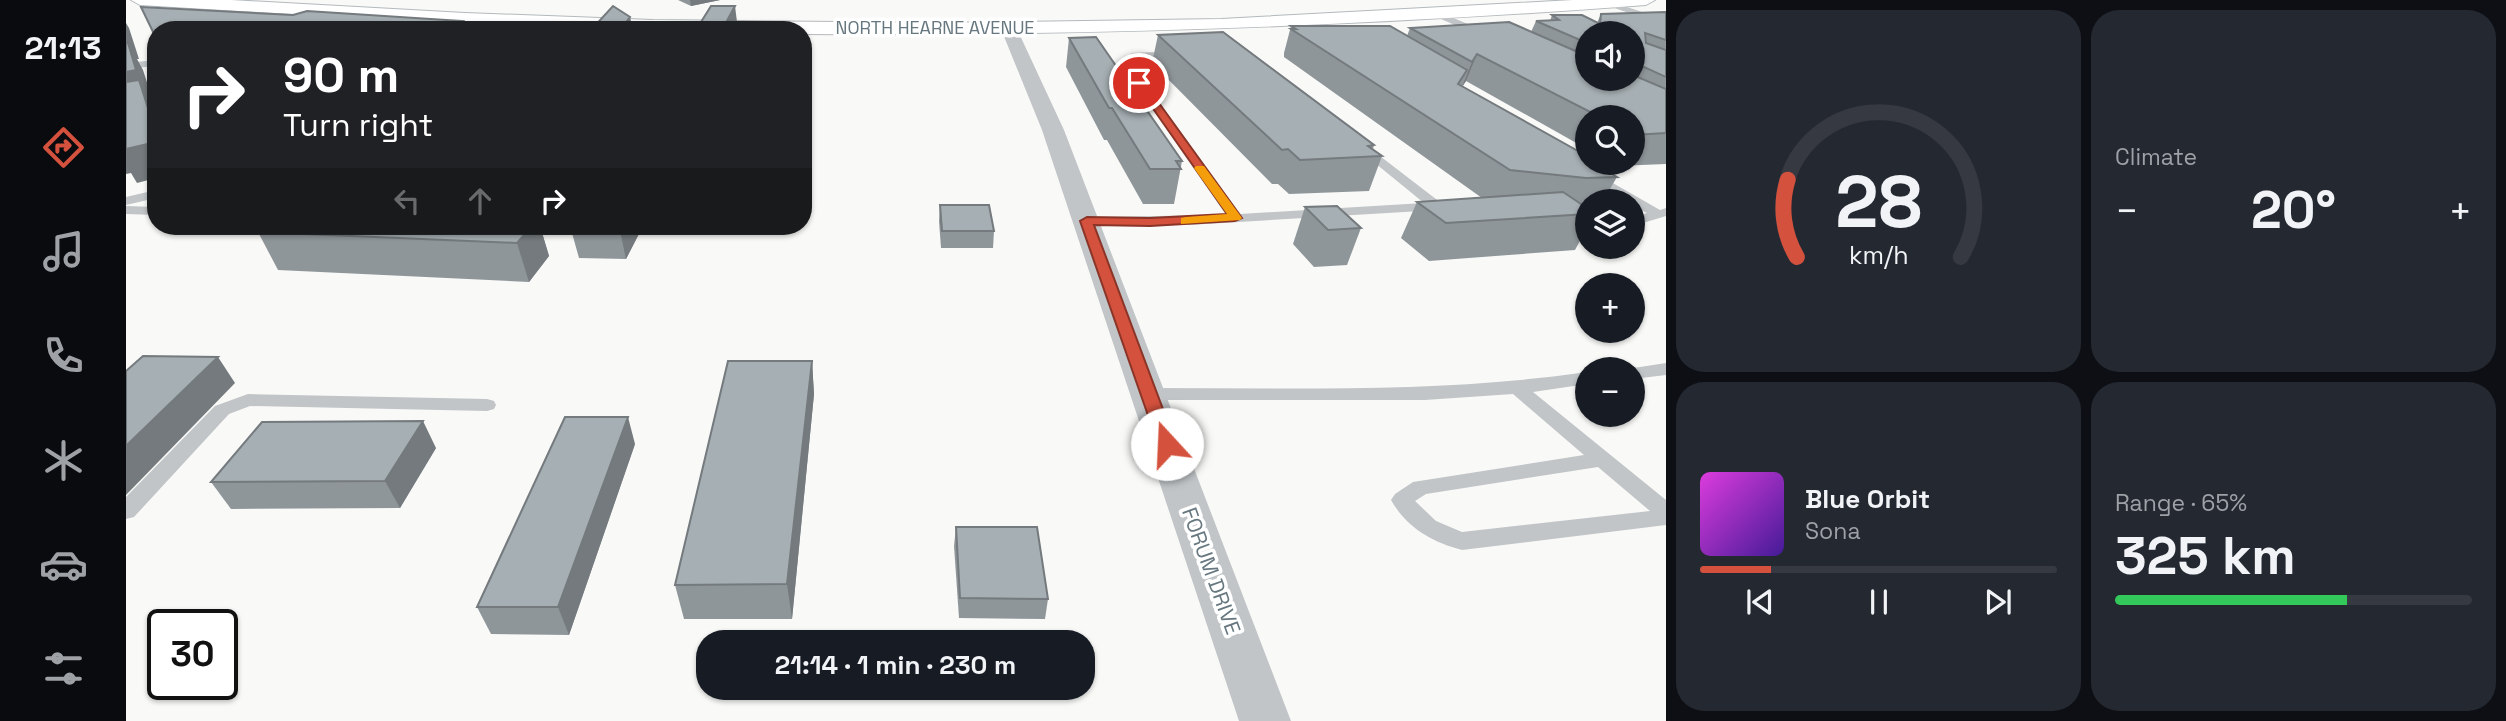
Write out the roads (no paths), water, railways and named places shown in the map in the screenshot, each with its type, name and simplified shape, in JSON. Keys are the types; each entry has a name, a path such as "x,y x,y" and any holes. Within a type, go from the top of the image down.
{"main road":[{"name":"NORTH HEARNE AVENUE","path":"140,0 213,2 510,21"},
{"name":"NORTH HEARNE AVENUE","path":"812,28 1009,29 1264,23 1439,15 1646,0"}],"street":[{"name":"FORUM DRIVE","path":"1009,29 1053,130 1087,221 1265,721"}],"lane":[{"path":"1609,3 1666,23"},
{"path":"300,21 329,11"},
{"path":"1439,15 1497,40 1474,42"},
{"path":"458,21 462,19"},
{"path":"1647,30 1666,28"},
{"path":"1195,52 1132,55 1126,63 1235,218"},
{"path":"126,66 147,63"},
{"path":"126,109 147,105"},
{"path":"1087,221 1150,222 1443,206 1350,136"},
{"path":"1591,175 1661,213"},
{"path":"126,201 147,196"},
{"path":"126,210 147,211"},
{"path":"1645,372 1666,369"},
{"path":"1149,394 1425,394 1517,388 1575,380"},
{"path":"1517,388 1666,514"},
{"path":"126,511 222,410 241,402 487,405"},
{"path":"1602,459 1420,487 1402,500 1427,529 1443,537 1462,541 1666,514"}]}
